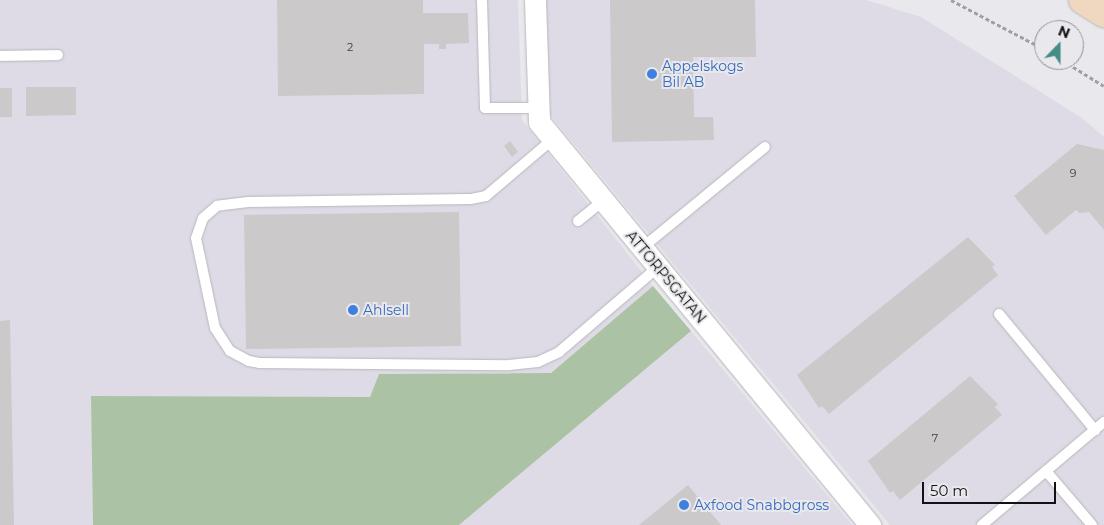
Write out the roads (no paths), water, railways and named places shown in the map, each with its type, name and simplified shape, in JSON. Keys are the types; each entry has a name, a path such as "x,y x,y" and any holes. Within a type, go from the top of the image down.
{"main road":[{"path":"1083,0 1104,13"}],"street":[{"name":"ATTORPSGATAN","path":"535,0 537,108 539,122 870,525"}],"lane":[{"path":"482,0 485,108 537,108"},
{"path":"0,56 58,56"},
{"path":"553,140 486,196 470,199 248,202 217,206 203,218 196,238 215,328 230,352 254,362 509,365 538,362 559,352 658,267"},
{"path":"642,248 765,148"},
{"path":"578,221 603,201"},
{"path":"999,314 1095,430"},
{"path":"982,525 1104,422"},
{"path":"1046,471 1092,525"}],"place":[{"name":"Appelskogs Bil AB","path":"652,74"},
{"name":"Ahlsell","path":"353,310"},
{"name":"Axfood Snabbgross","path":"684,505"}]}
